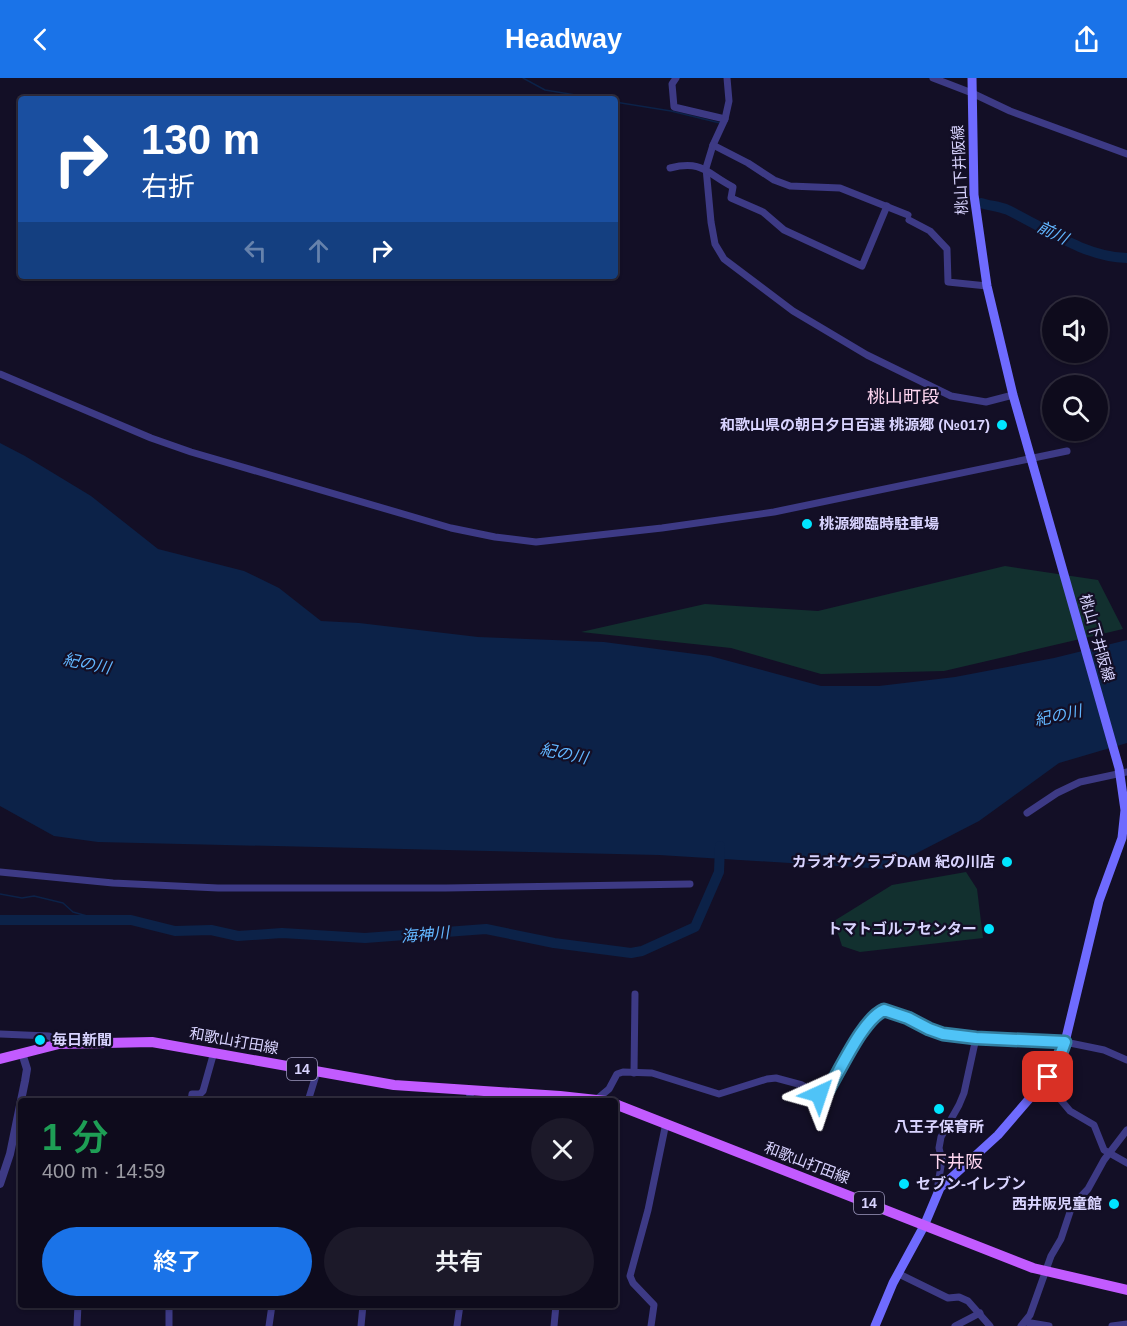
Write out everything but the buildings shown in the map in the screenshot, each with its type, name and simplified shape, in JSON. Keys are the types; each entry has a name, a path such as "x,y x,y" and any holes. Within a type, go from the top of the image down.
{"main road":[{"name":"桃山下井阪線","path":"875,1326 940,1188 998,1135 1053,1070 1065,1042 1099,901 1125,841 1122,771 1013,395 987,286 974,195 972,78"},
{"name":"和歌山打田線","path":"0,1059 59,1044 143,1041 394,1085 470,1096 534,1098"},
{"name":"和歌山打田線","path":"618,1105 1022,1264 1127,1290"}],"street":[{"path":"676,78 672,84 674,107 725,119"},
{"path":"727,78 729,102 725,119 706,168 711,222 716,244 724,259 793,311 867,355 951,396 986,402 1013,395"},
{"path":"933,78 1010,111 1127,154"},
{"path":"713,145 748,163 774,180 790,186 840,188 887,206 930,231 947,249 948,282 987,286"},
{"path":"670,168 686,164 706,168 733,187 731,198 763,212 784,230 862,266 887,206"},
{"path":"0,374 151,438 191,452 314,490 451,528 536,542 662,528 774,512 1067,452"},
{"path":"1027,813 1057,793 1080,782 1122,771"},
{"path":"0,872 113,883 218,888 435,888 690,884"},
{"path":"634,994 634,1072"},
{"path":"599,1098 609,1089 617,1074 622,1072 651,1073 719,1094 767,1078 776,1078 824,1094 867,1026 876,1014 884,1010 943,1034 976,1038 1065,1042 1104,1050 1127,1060"},
{"path":"0,1034 49,1036 59,1044"},
{"path":"940,1188 938,1184 942,1160 939,1148 941,1137 964,1093 976,1038"},
{"path":"191,1098 192,1094 200,1094 203,1091 214,1052"},
{"path":"21,1098 27,1069 22,1053"},
{"path":"1053,1070 1055,1094 1070,1111 1094,1125 1104,1150 1127,1163"},
{"path":"310,1098 316,1072"},
{"path":"0,1184 10,1154 18,1114"},
{"path":"651,1326 654,1305 633,1283 630,1276 648,1210 666,1123"},
{"path":"1049,1326 1023,1324 1051,1256 1061,1239 1072,1206 1088,1189 1127,1130"},
{"path":"898,1274 948,1298 958,1297 968,1301 990,1326"},
{"path":"77,1326 78,1308"},
{"path":"169,1308 169,1326"},
{"path":"269,1326 272,1308"},
{"path":"361,1326 363,1308"},
{"path":"457,1326 460,1308"},
{"path":"554,1326 556,1308"},
{"path":"955,1326 980,1314"},
{"path":"1112,1326 1127,1324"}],"green space":[{"path":"1005,566 1098,580 1123,629 944,671 821,674 731,648 581,632 705,604 818,611"},
{"path":"966,872 977,889 983,938 860,952 842,946 834,921 892,885"}],"water":[{"name":"紀の川","path":"0,443 91,496 158,549 244,571 279,588 321,621 359,623 478,637 604,642 710,656 821,686 879,686 955,677 1054,658 1127,640 1127,743 1059,763 979,821 886,869 659,855 98,842 54,836 0,806"}],"waterway":[{"name":"前川","path":"523,78 545,90 582,96"},
{"name":"前川","path":"618,102 671,111 720,123"},
{"name":"前川","path":"981,203 1008,210 1095,253 1127,258"},
{"name":"海神川","path":"0,920 131,920 175,931 211,930 238,936 282,933 365,938 486,929 554,943 631,953 642,951 695,927 719,872 720,846"},
{"path":"0,894 22,898 34,896 63,903 73,912 101,920"}],"place":[{"name":"和歌山県の朝日夕日百選 桃源郷 (№017)","path":"1002,425"},
{"name":"桃源郷臨時駐車場","path":"807,524"},
{"name":"カラオケクラブDAM 紀の川店","path":"1007,862"},
{"name":"トマトゴルフセンター","path":"989,929"},
{"name":"毎日新聞","path":"40,1040"},
{"name":"八王子保育所","path":"939,1109"},
{"name":"セブン-イレブン","path":"904,1184"},
{"name":"西井阪児童館","path":"1114,1204"}],"district":[{"name":"桃山町段","path":"903,397"},
{"name":"下井阪","path":"956,1162"}],"route":[{"path":"819,1094 824,1094 828,1090 850,1050 876,1014 884,1010 943,1034 976,1038 1065,1042 1058,1061 1048,1077"}]}
